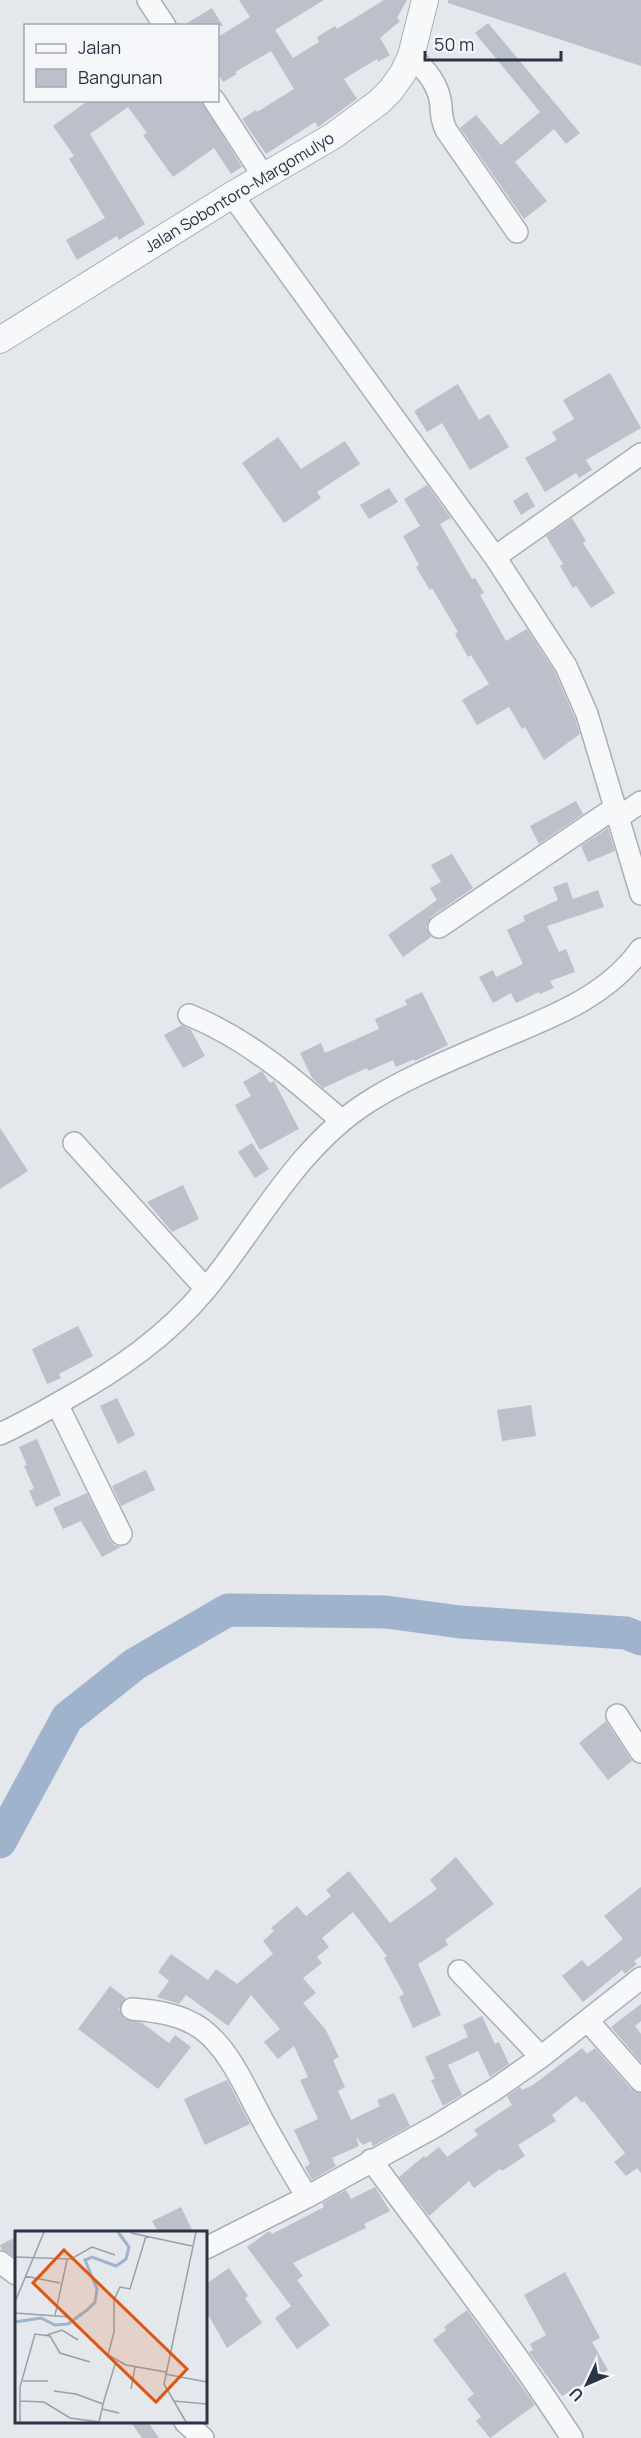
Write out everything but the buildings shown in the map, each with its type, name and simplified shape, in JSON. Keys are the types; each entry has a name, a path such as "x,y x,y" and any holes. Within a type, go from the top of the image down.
{"street":[{"path":"148,0 164,24"},
{"name":"Jalan Sobontoro-Margomulyo","path":"0,340 232,195 333,136 379,102 392,90 404,73 411,56 424,0"},
{"path":"411,56 433,80 438,92 440,117 450,137 517,232"},
{"path":"215,102 264,177"},
{"path":"232,195 495,557 575,682 587,714 641,894"},
{"path":"495,557 641,454"},
{"path":"440,927 617,812 641,802"},
{"path":"0,1434 100,1380 146,1349 181,1317 206,1289 264,1210 315,1148 342,1120 384,1093 494,1041 558,1014 588,998 619,974 641,949"},
{"path":"189,1015 213,1025 258,1052 342,1120"},
{"path":"74,1143 206,1289"},
{"path":"57,1404 121,1534"},
{"path":"617,1714 641,1752"},
{"path":"459,1971 541,2057"},
{"path":"207,2247 307,2197 436,2126 494,2090 541,2057 641,1978"},
{"path":"132,2009 160,2011 191,2023 217,2044 244,2085 307,2197"},
{"path":"588,2021 641,2081"},
{"path":"372,2160 532,2376 572,2438"},
{"path":"0,2262 15,2273"},
{"path":"187,2423 203,2438"}],"waterway":[{"path":"0,1842 67,1718 135,1664 228,1610 386,1612 460,1622 626,1633 641,1639"}]}
